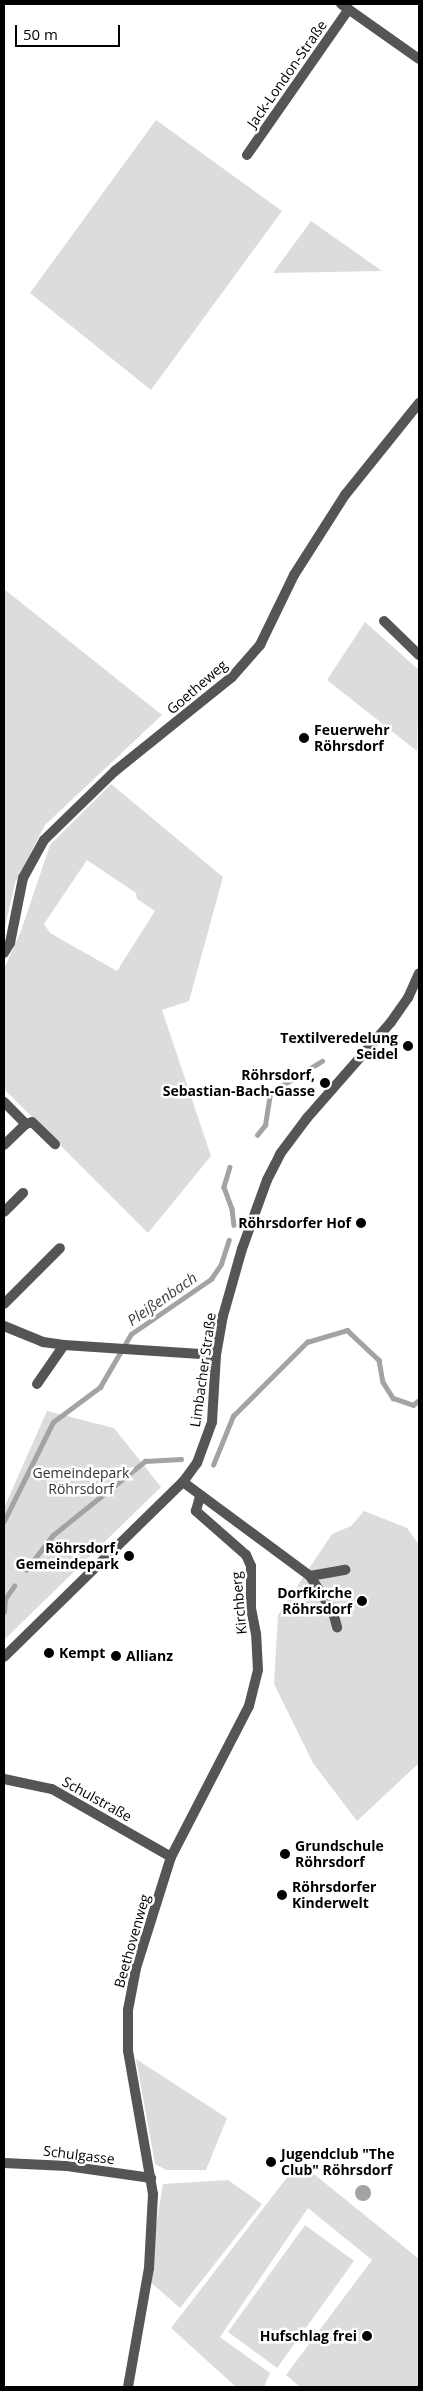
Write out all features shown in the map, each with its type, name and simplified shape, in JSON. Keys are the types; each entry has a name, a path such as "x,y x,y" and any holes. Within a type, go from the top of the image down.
{"street":[{"name":"Jack-London-Straße","path":"247,155 345,6 419,59"},
{"name":"Goetheweg","path":"4,953 10,943 23,878 44,840 115,771 232,677 260,645 294,575 345,494 419,403"},
{"path":"384,621 419,655"},
{"name":"Limbacher Straße","path":"4,1657 183,1482 203,1452 212,1422 216,1355 242,1249 274,1164 308,1118 392,1022 419,973"},
{"path":"4,1102 26,1124"},
{"path":"4,1145 26,1124 32,1122 55,1144"},
{"path":"4,1212 23,1193"},
{"path":"4,1304 60,1248"},
{"path":"4,1326 43,1342 64,1345 130,1351 216,1355"},
{"path":"37,1384 64,1345"},
{"path":"183,1482 310,1576 333,1612 337,1627"},
{"name":"Kirchberg","path":"200,1496 196,1511 246,1555 251,1566 251,1608 256,1634 258,1670"},
{"path":"310,1576 345,1570"},
{"name":"Beethovenweg","path":"128,2387 149,2268 151,2178 128,2051 128,2010 136,1968 171,1857 249,1706 258,1670"},
{"name":"Schulstraße","path":"4,1779 52,1789 171,1857"},
{"name":"Schulgasse","path":"4,2163 67,2166 151,2178"}],"green space":[{"path":"156,120 282,211 151,390 30,293"},
{"path":"311,221 382,271 273,273"},
{"path":"4,589 162,715 45,825 15,883 4,931"},
{"path":"365,622 419,670 417,751 327,680"},
{"path":"111,784 223,877 189,1001 162,1010 211,1156 148,1233 4,1089 4,969 21,931 50,845","holes":["87,860 136,893 137,899 155,911 117,971 50,933 44,924"]},
{"name":"Gemeindepark Röhrsdorf","path":"47,1411 114,1428 161,1487 4,1640 4,1508"},
{"path":"364,1511 407,1528 419,1545 419,1763 357,1821 313,1763 274,1684 278,1615 332,1534 351,1526"},
{"path":"136,2059 227,2118 206,2170 166,2170 155,2164"},
{"path":"299,2162 419,2259 419,2387 300,2387 286,2375 372,2260 308,2208 220,2337 270,2373 264,2387 236,2387 171,2328"},
{"path":"228,2180 262,2204 180,2308 147,2279 163,2184"},
{"path":"305,2225 354,2261 277,2368 228,2332"}],"shaded area":[{"path":"360,2185 366,2185 371,2190 369,2199 360,2201 355,2196 355,2190"}],"waterway":[{"name":"Pleißenbach","path":"257,1135 265,1125 270,1093 322,1061"},
{"name":"Pleißenbach","path":"230,1167 224,1187 232,1209 234,1225"},
{"name":"Pleißenbach","path":"4,1521 53,1422 100,1387 131,1334 211,1279 221,1264 229,1240"},
{"path":"213,1465 233,1416 307,1342 347,1330 379,1360 383,1382 393,1398 413,1405 419,1400"},
{"path":"26,1570 53,1535 145,1461 181,1459"},
{"path":"4,1612 5,1599 14,1586"}],"place":[{"name":"Feuerwehr Röhrsdorf","path":"304,738"},
{"name":"Textilveredelung Seidel","path":"408,1046"},
{"name":"Röhrsdorf, Sebastian-Bach-Gasse","path":"325,1083"},
{"name":"Röhrsdorfer Hof","path":"361,1223"},
{"name":"Röhrsdorf, Gemeindepark","path":"129,1556"},
{"name":"Dorfkirche Röhrsdorf","path":"362,1601"},
{"name":"Kempt","path":"49,1653"},
{"name":"Allianz","path":"116,1656"},
{"name":"Grundschule Röhrsdorf","path":"285,1854"},
{"name":"Röhrsdorfer Kinderwelt","path":"282,1895"},
{"name":"Jugendclub \"The Club\" Röhrsdorf","path":"271,2162"},
{"name":"Hufschlag frei","path":"367,2336"}]}
